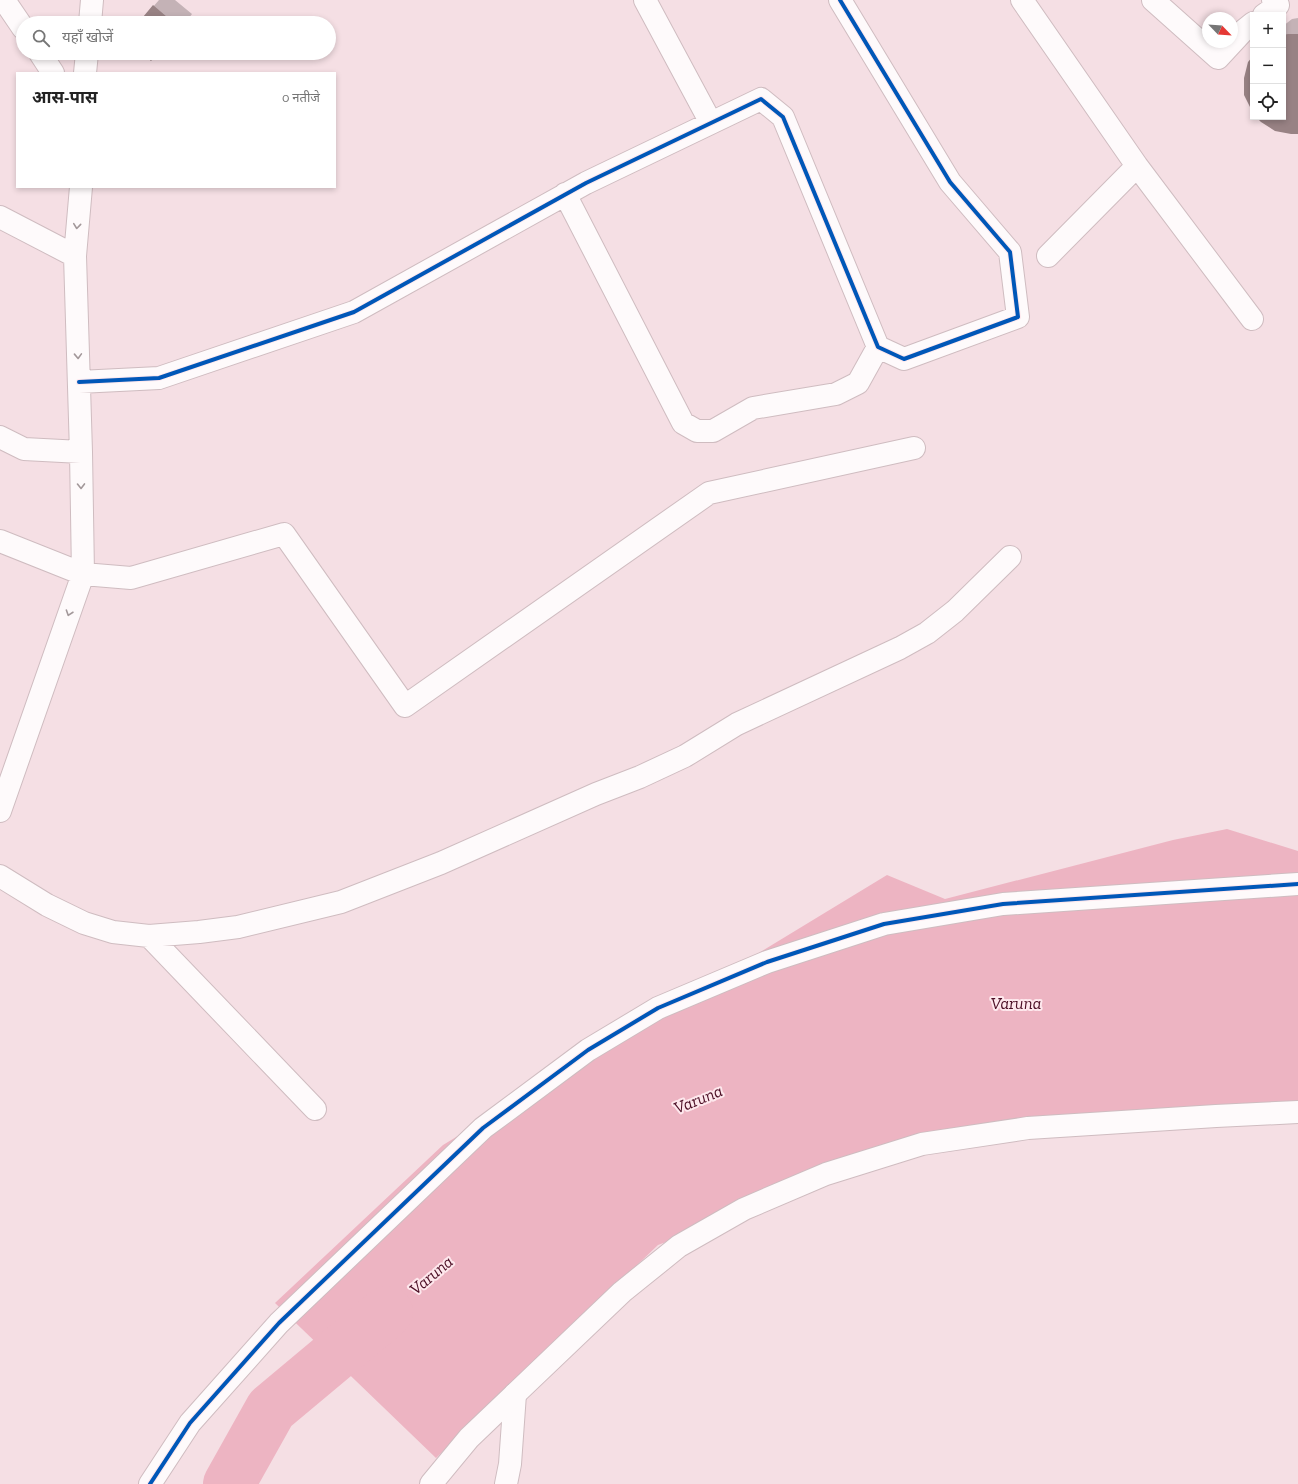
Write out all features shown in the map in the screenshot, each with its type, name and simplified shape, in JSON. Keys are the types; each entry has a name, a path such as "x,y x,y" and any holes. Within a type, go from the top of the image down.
{"street":[{"path":"4,0 16,18"},
{"path":"91,16 92,0"},
{"path":"645,0 710,123"},
{"path":"79,382 159,378 354,312 586,183 761,99 783,117 878,347 904,359 1018,317 1010,252 950,182 840,0"},
{"path":"1022,0 1137,166 1252,319"},
{"path":"1153,0 1218,58 1243,30 1250,25"},
{"path":"1268,12 1278,5 1273,0"},
{"path":"45,60 52,72"},
{"path":"85,72 86,60"},
{"path":"1048,256 1137,166"},
{"path":"0,811 82,574 81,452 74,256 81,188"},
{"path":"565,194 683,423 697,432 713,431 753,408 836,394 858,383 878,347"},
{"path":"0,216 74,256"},
{"path":"0,437 24,449 81,452"},
{"path":"0,541 82,574 131,578 284,534 405,706 709,493 914,448"},
{"path":"0,876 47,905 84,923 113,932 149,936 238,927 341,902 441,864 596,794 640,777 685,756 737,724 900,648 927,633 955,610 1010,557"},
{"path":"150,1484 190,1423 279,1323 483,1128 588,1050 658,1008 767,962 884,924 1003,904 1298,884"},
{"path":"149,936 315,1109"},
{"path":"431,1484 469,1438 622,1292 679,1246 744,1209 826,1174 922,1144 1028,1128 1298,1112"},
{"path":"515,1394 508,1474 518,1484"}],"water":[{"path":"1227,829 1298,851 1298,1116 970,1127 658,1245 436,1458 275,1303 443,1145 887,875 945,899 1173,840"}],"building":[{"path":"153,5 166,16 144,16"},
{"path":"1286,34 1298,34 1298,134 1275,131 1259,120 1286,120"},
{"path":"1250,60 1250,107 1244,95 1244,78"}],"waterway":[{"name":"Varuna","path":"229,1484 271,1409 387,1312"}],"cycle path":[{"path":"79,382 159,378 354,312 586,183 761,99 783,117 878,347 904,359 1018,317 1010,252 950,182 840,0"},
{"path":"150,1484 190,1423 279,1323 483,1128 588,1050 658,1008 767,962 884,924 1003,904 1298,884"}]}
